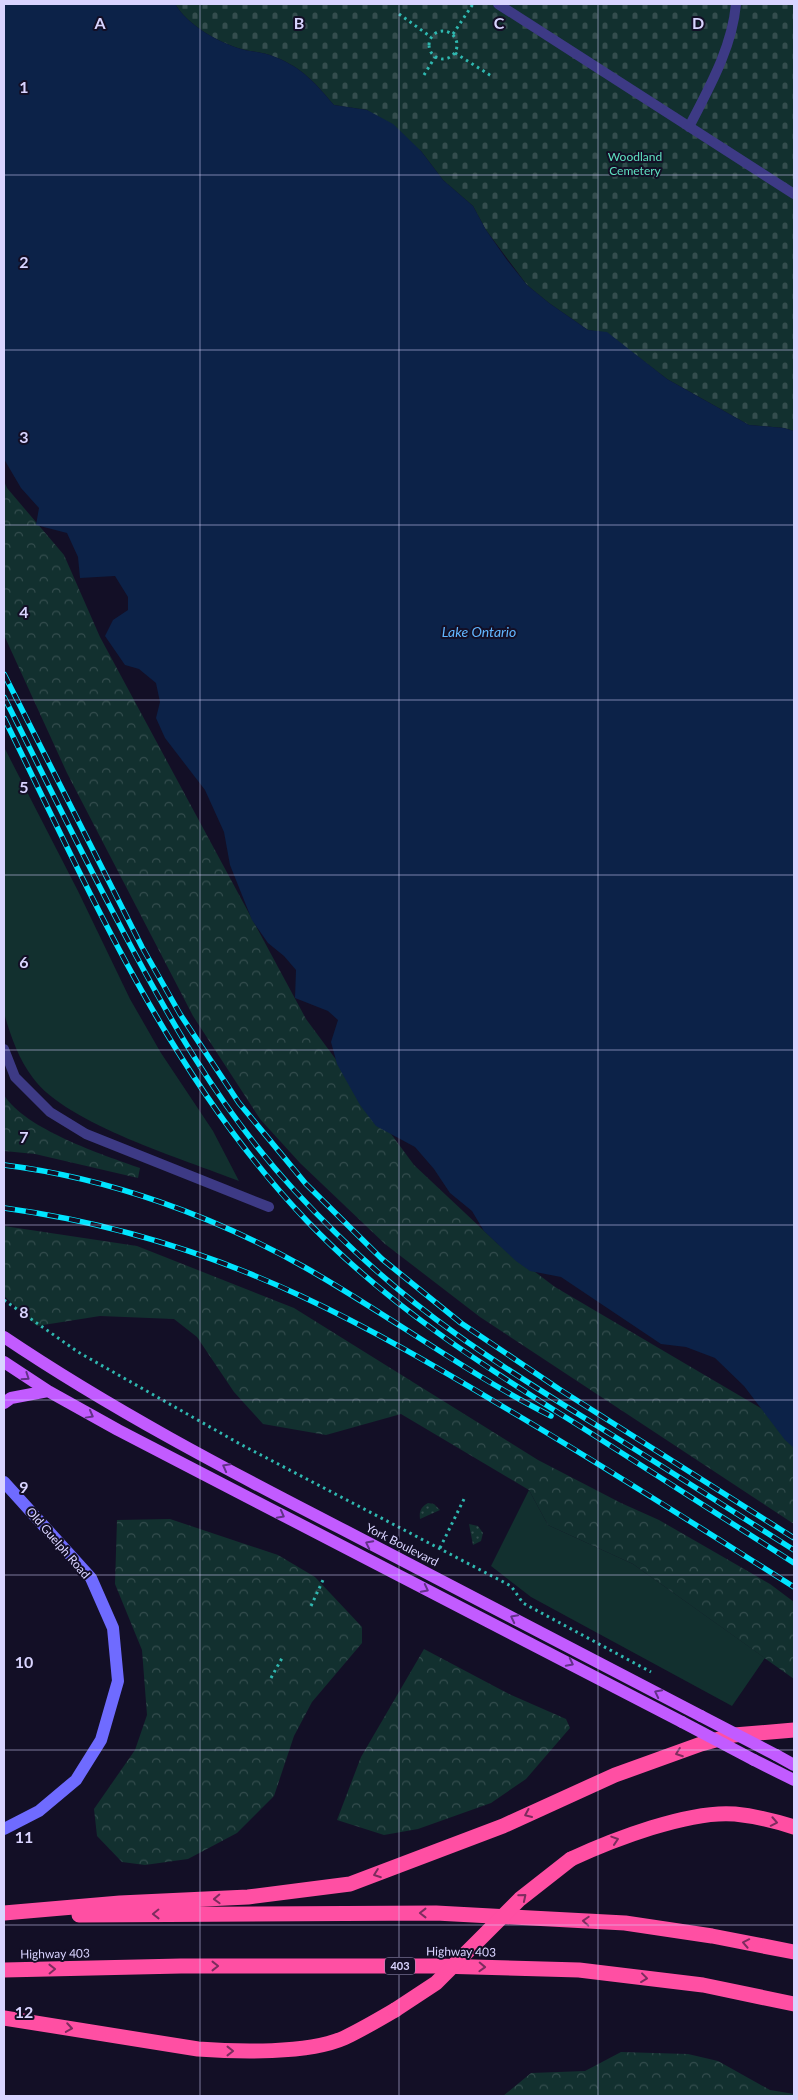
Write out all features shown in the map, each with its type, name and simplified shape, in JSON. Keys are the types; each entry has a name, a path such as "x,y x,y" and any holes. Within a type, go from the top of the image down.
{"highway":[{"path":"4,1913 120,1903 248,1897 350,1884 503,1826 615,1775 701,1744 734,1735 794,1730"},
{"path":"4,2018 198,2049 229,2051 310,2047 343,2038 395,2010 436,1983 520,1899 571,1859 604,1844 694,1817 733,1814 794,1827"},
{"path":"4,1916 436,1913 625,1923 712,1936 794,1952"},
{"name":"Highway 403","path":"4,1970 181,1966 438,1966 579,1970 703,1985 794,2004"}],"main road":[{"name":"York Boulevard","path":"4,1337 79,1387 133,1418 794,1765"},
{"path":"4,1362 48,1392 290,1520 794,1780"},
{"path":"4,1403 11,1398 48,1392"}],"street":[{"name":"Old Guelph Road","path":"4,1482 91,1578 113,1628 118,1680 101,1740 76,1780 39,1811 4,1829"}],"lane":[{"path":"498,4 794,194"},
{"path":"689,128 720,66 734,18 736,4"},
{"path":"4,1049 15,1077 50,1112 86,1134 268,1207"}],"path":[{"path":"453,34 473,4"},
{"path":"399,14 431,37"},
{"path":"445,30 453,34 458,43 455,53 446,59 435,57 429,48 431,37 437,32 445,30"},
{"path":"455,53 494,77"},
{"path":"424,75 435,57"},
{"path":"4,1300 78,1352 214,1429 510,1586 523,1603 659,1676"},
{"path":"440,1548 465,1497"},
{"path":"310,1606 323,1580"},
{"path":"271,1678 282,1658"}],"green space":[{"name":"Woodland Cemetery","path":"175,4 794,4 794,431 784,428 749,425 667,379 607,333 588,330 527,285 486,230 473,206 443,180 421,151 367,110 334,105 308,77 285,61 267,54 232,46 204,32 195,26"},
{"path":"4,481 7,488 64,555 100,637 306,1019 414,1165 498,1244 555,1287 771,1414 794,1433 794,1524 480,1317 385,1244 300,1163 260,1119 193,1016 67,773 4,635"},
{"path":"4,747 78,891 130,999 161,1053 213,1131 239,1181 128,1139 72,1111 49,1095 33,1078 23,1063 12,1039 4,1013"},
{"path":"4,1095 14,1107 47,1130 86,1148 140,1168 138,1178 35,1154 4,1151"},
{"path":"4,1226 137,1246 294,1308 538,1460 621,1503 659,1520 770,1584 794,1602 794,1679 633,1564 548,1525 529,1490 401,1414 326,1435 263,1424 234,1392 197,1337 174,1319 100,1316 37,1326 4,1296"},
{"path":"529,1490 548,1525 633,1564 765,1658 732,1706 531,1597 491,1566"},
{"path":"428,1503 434,1504 440,1510 420,1519 421,1510"},
{"path":"170,1519 278,1555 315,1577 362,1627 362,1643 312,1702 294,1736 274,1796 237,1833 188,1859 145,1865 122,1862 97,1836 94,1809 135,1750 147,1715 142,1650 115,1584 117,1520"},
{"path":"469,1524 478,1526 483,1533 481,1541 473,1545"},
{"path":"424,1649 509,1694 566,1719 570,1728 526,1779 491,1803 418,1829 384,1835 337,1820 361,1757"},
{"path":"621,2052 688,2054 718,2061 770,2090 794,2094 794,2096 503,2096 531,2073 585,2071"}],"water":[{"name":"Lake Ontario","path":"4,4 175,4 195,26 222,42 241,49 267,54 285,61 308,77 334,105 367,110 393,124 421,151 443,180 473,206 486,230 507,260 527,285 549,303 588,330 607,332 667,379 749,425 784,428 794,431 794,1448 785,1440 744,1386 715,1358 686,1347 661,1344 561,1277 530,1271 516,1261 484,1231 472,1211 450,1193 434,1169 415,1147 376,1126 360,1105 337,1064 331,1042 338,1020 328,1011 295,998 296,970 284,956 268,943 252,920 230,865 224,832 205,790 165,738 156,718 160,702 156,683 139,669 125,665 105,636 113,620 128,610 128,597 115,576 80,578 78,557 67,533 36,525 39,508 21,488 4,459"}],"railway":[{"path":"4,674 142,947 180,1014 239,1103 306,1184 382,1259 461,1323 559,1389 794,1538"},
{"path":"4,697 134,953 175,1025 242,1128 295,1191 372,1267 456,1334 533,1386 794,1550"},
{"path":"4,718 102,917 174,1045 214,1107 258,1166 307,1221 369,1279 436,1332 506,1379 794,1563"},
{"path":"4,1165 83,1179 121,1190 160,1202 235,1232 271,1249 337,1286 458,1363 551,1416"},
{"path":"4,1208 81,1221 156,1241 229,1266 301,1296 354,1322 457,1379 794,1587"}]}
